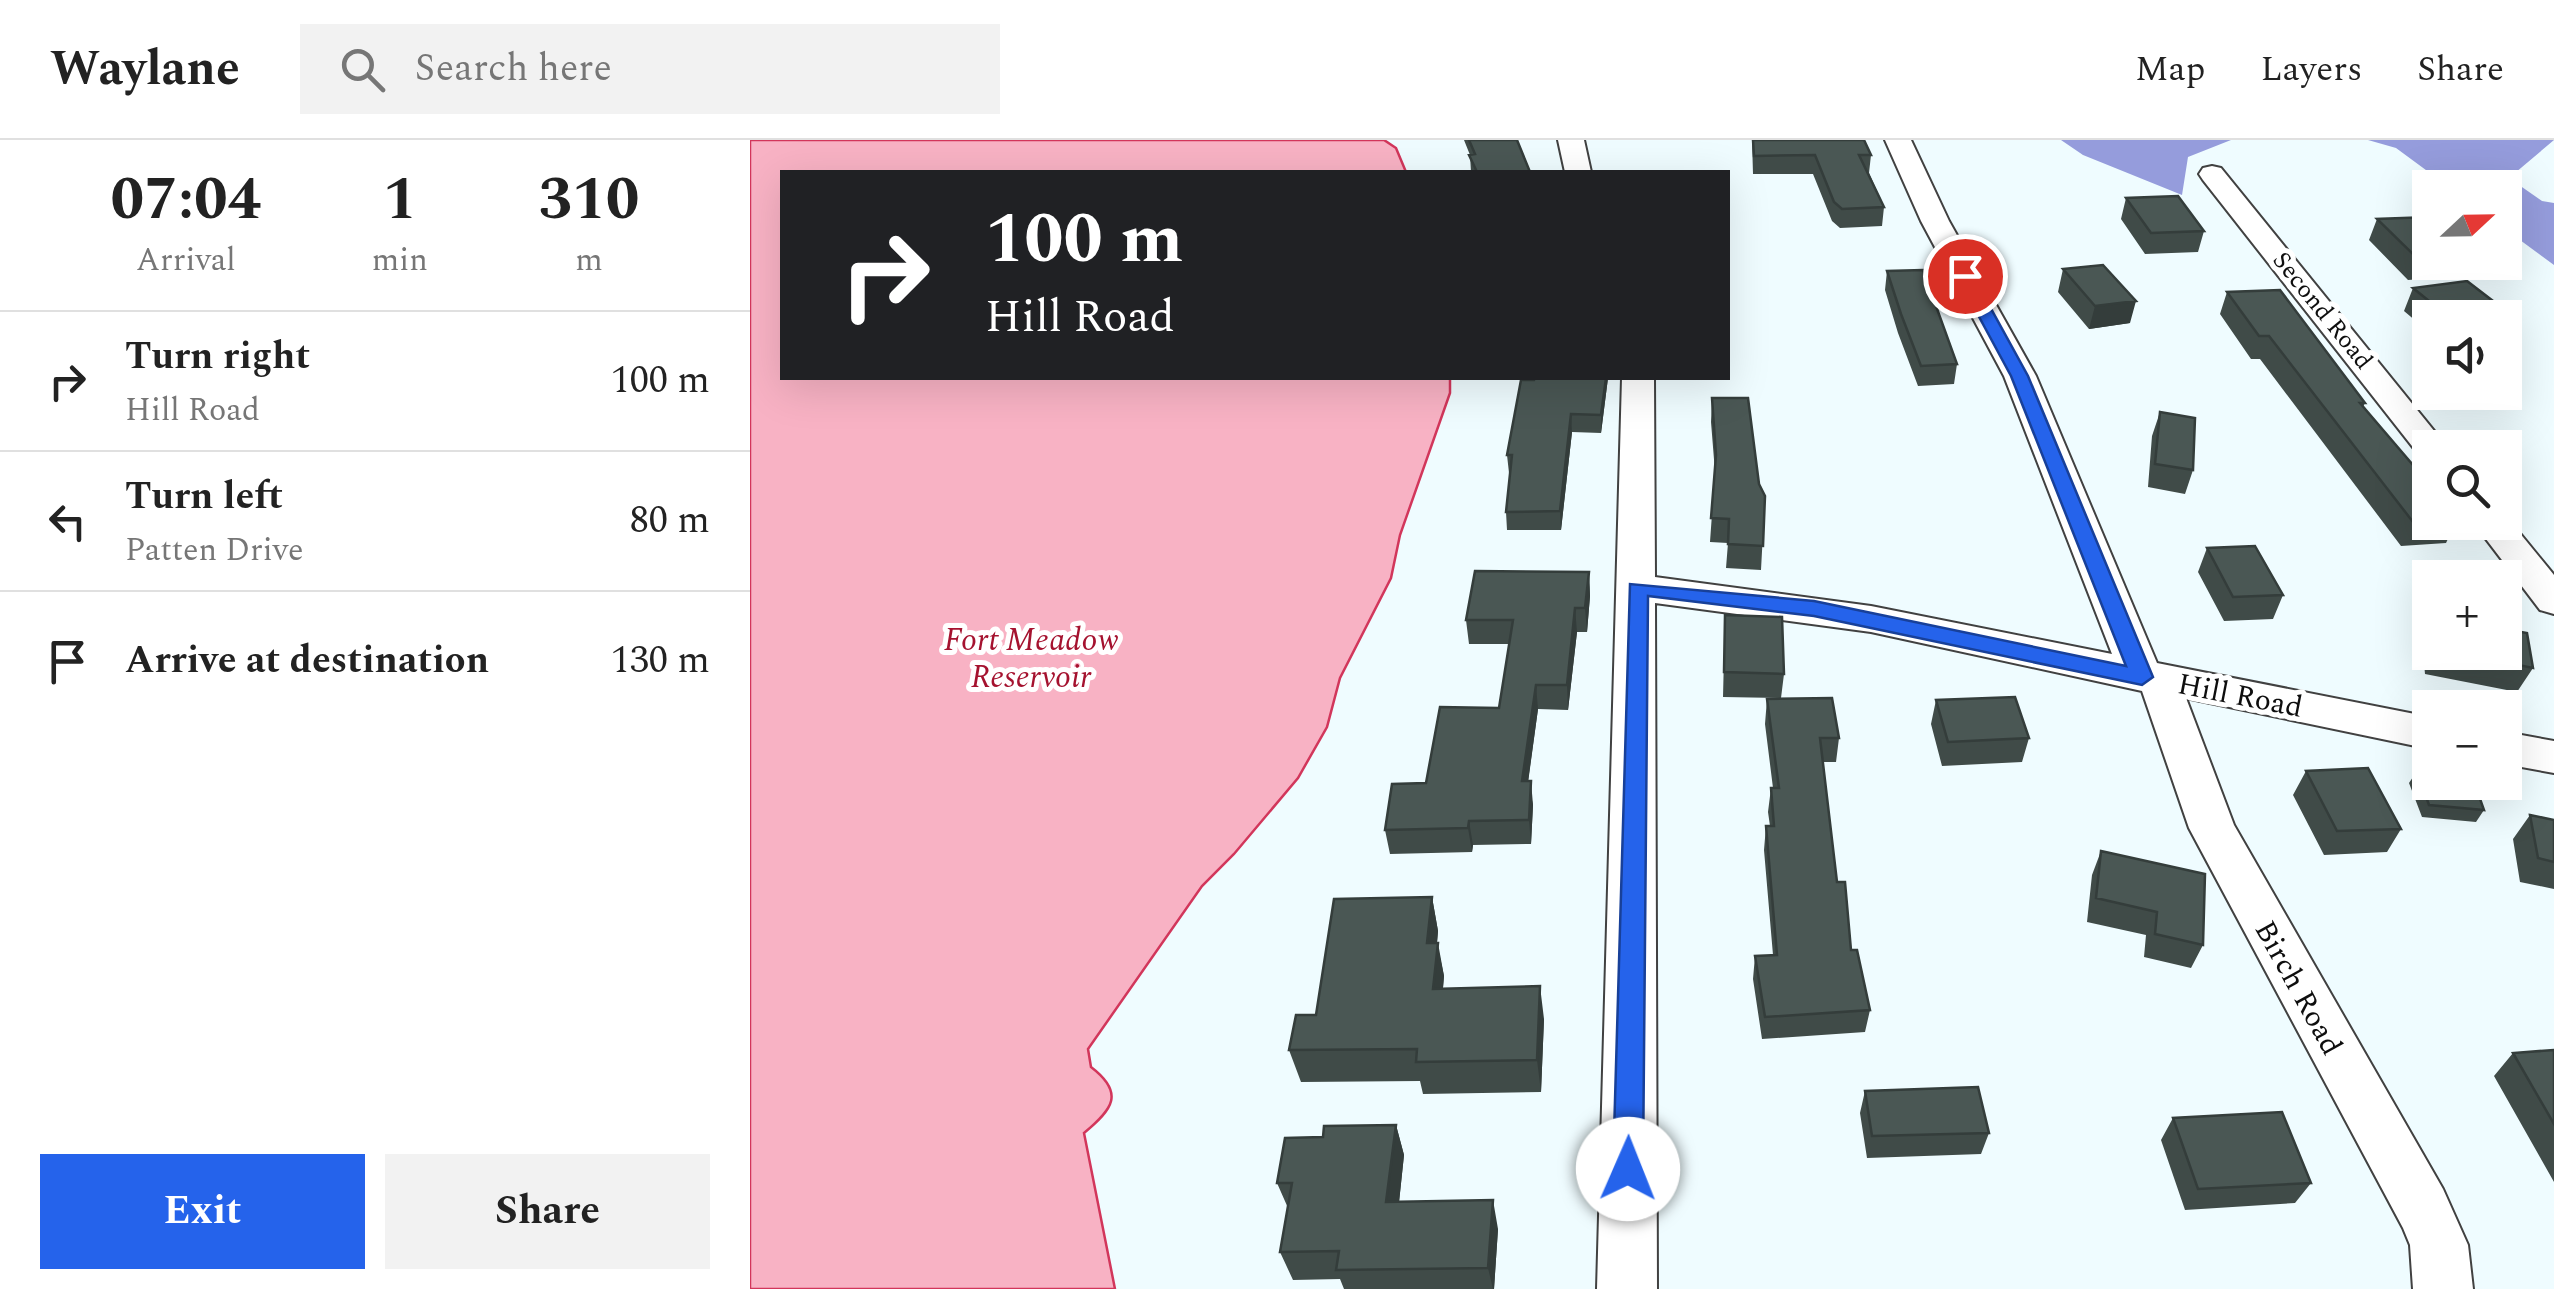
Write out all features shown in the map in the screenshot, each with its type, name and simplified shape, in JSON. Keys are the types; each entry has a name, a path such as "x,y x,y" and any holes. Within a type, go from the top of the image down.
{"street":[{"path":"1571,140 1578,170"},
{"name":"Birch Road","path":"1898,140 1935,221 2020,376 2212,828 2423,1209 2439,1245 2443,1289"},
{"name":"Second Road","path":"2212,174 2418,430"},
{"path":"1627,1289 1638,380"},
{"path":"2506,540 2554,600"},
{"name":"Hill Road","path":"1638,588 1814,608 2412,730"},
{"path":"2522,751 2554,757"}],"shaded area":[{"path":"2061,140 2231,140 2188,157 2182,195 2083,155"},
{"path":"2368,140 2554,140 2518,170 2426,170 2396,148"},
{"path":"2522,187 2542,201 2554,203 2554,265 2522,241"}],"water":[{"name":"Fort Meadow Reservoir","path":"750,140 1384,140 1396,148 1405,170 780,170 780,380 1450,380 1450,393 1400,535 1391,578 1340,678 1327,727 1298,778 1202,886 1088,1049 1091,1067 1102,1076 1111,1093 1108,1108 1084,1133 1115,1289 750,1289"}],"building":[{"path":"1469,140 1517,140 1529,170 1476,170 1469,155 1475,154"},
{"path":"1753,140 1864,140 1871,155 1859,155 1884,207 1842,209 1834,202 1815,155 1754,156"},
{"path":"2178,196 2204,231 2151,233 2126,198"},
{"path":"2412,218 2412,253 2377,219"},
{"path":"2103,265 2136,301 2095,306 2063,269"},
{"path":"1923,270 1957,364 1921,366 1887,271"},
{"path":"2467,281 2492,300 2428,300 2413,288"},
{"path":"2280,290 2365,403 2360,403 2412,464 2412,521 2269,336 2259,336 2227,292"},
{"path":"1521,380 1606,380 1601,415 1571,414 1560,511 1506,512 1512,455 1507,455"},
{"path":"1712,398 1748,398 1759,484 1765,496 1763,546 1728,544 1729,519 1711,518 1716,455"},
{"path":"2160,412 2195,418 2193,470 2155,464"},
{"path":"2255,546 2283,595 2233,597 2207,548"},
{"path":"1475,571 1589,572 1585,608 1575,608 1567,685 1536,685 1522,781 1531,781 1529,820 1469,821 1468,828 1385,830 1392,784 1426,783 1440,707 1499,708 1513,620 1466,620"},
{"path":"1725,615 1782,617 1784,674 1724,672"},
{"path":"2522,632 2527,633 2533,668 2522,666"},
{"path":"2015,697 2029,738 1948,742 1936,700"},
{"path":"1832,698 1839,738 1820,738 1837,882 1845,882 1851,950 1857,950 1870,1010 1765,1017 1755,956 1777,955 1766,826 1774,826 1771,788 1779,788 1767,699"},
{"path":"2368,768 2401,829 2337,831 2306,771"},
{"path":"2427,800 2480,800 2484,810 2429,805"},
{"path":"2530,815 2554,820 2554,862 2538,858"},
{"path":"2101,851 2205,874 2203,945 2155,934 2157,912 2096,898"},
{"path":"1432,897 1427,943 1438,943 1433,989 1540,986 1537,1060 1416,1062 1417,1049 1289,1050 1296,1015 1316,1015 1334,899"},
{"path":"2554,1050 2554,1124 2513,1053"},
{"path":"1978,1087 1989,1133 1872,1136 1865,1091"},
{"path":"2282,1112 2311,1183 2198,1189 2173,1118"},
{"path":"1396,1125 1386,1202 1493,1200 1488,1268 1336,1270 1339,1251 1280,1252 1292,1183 1277,1183 1285,1138 1323,1137 1324,1126"}],"route":[{"path":"1628,1169 1638,588 1814,608 2142,677 2020,376 1965,276"}]}
